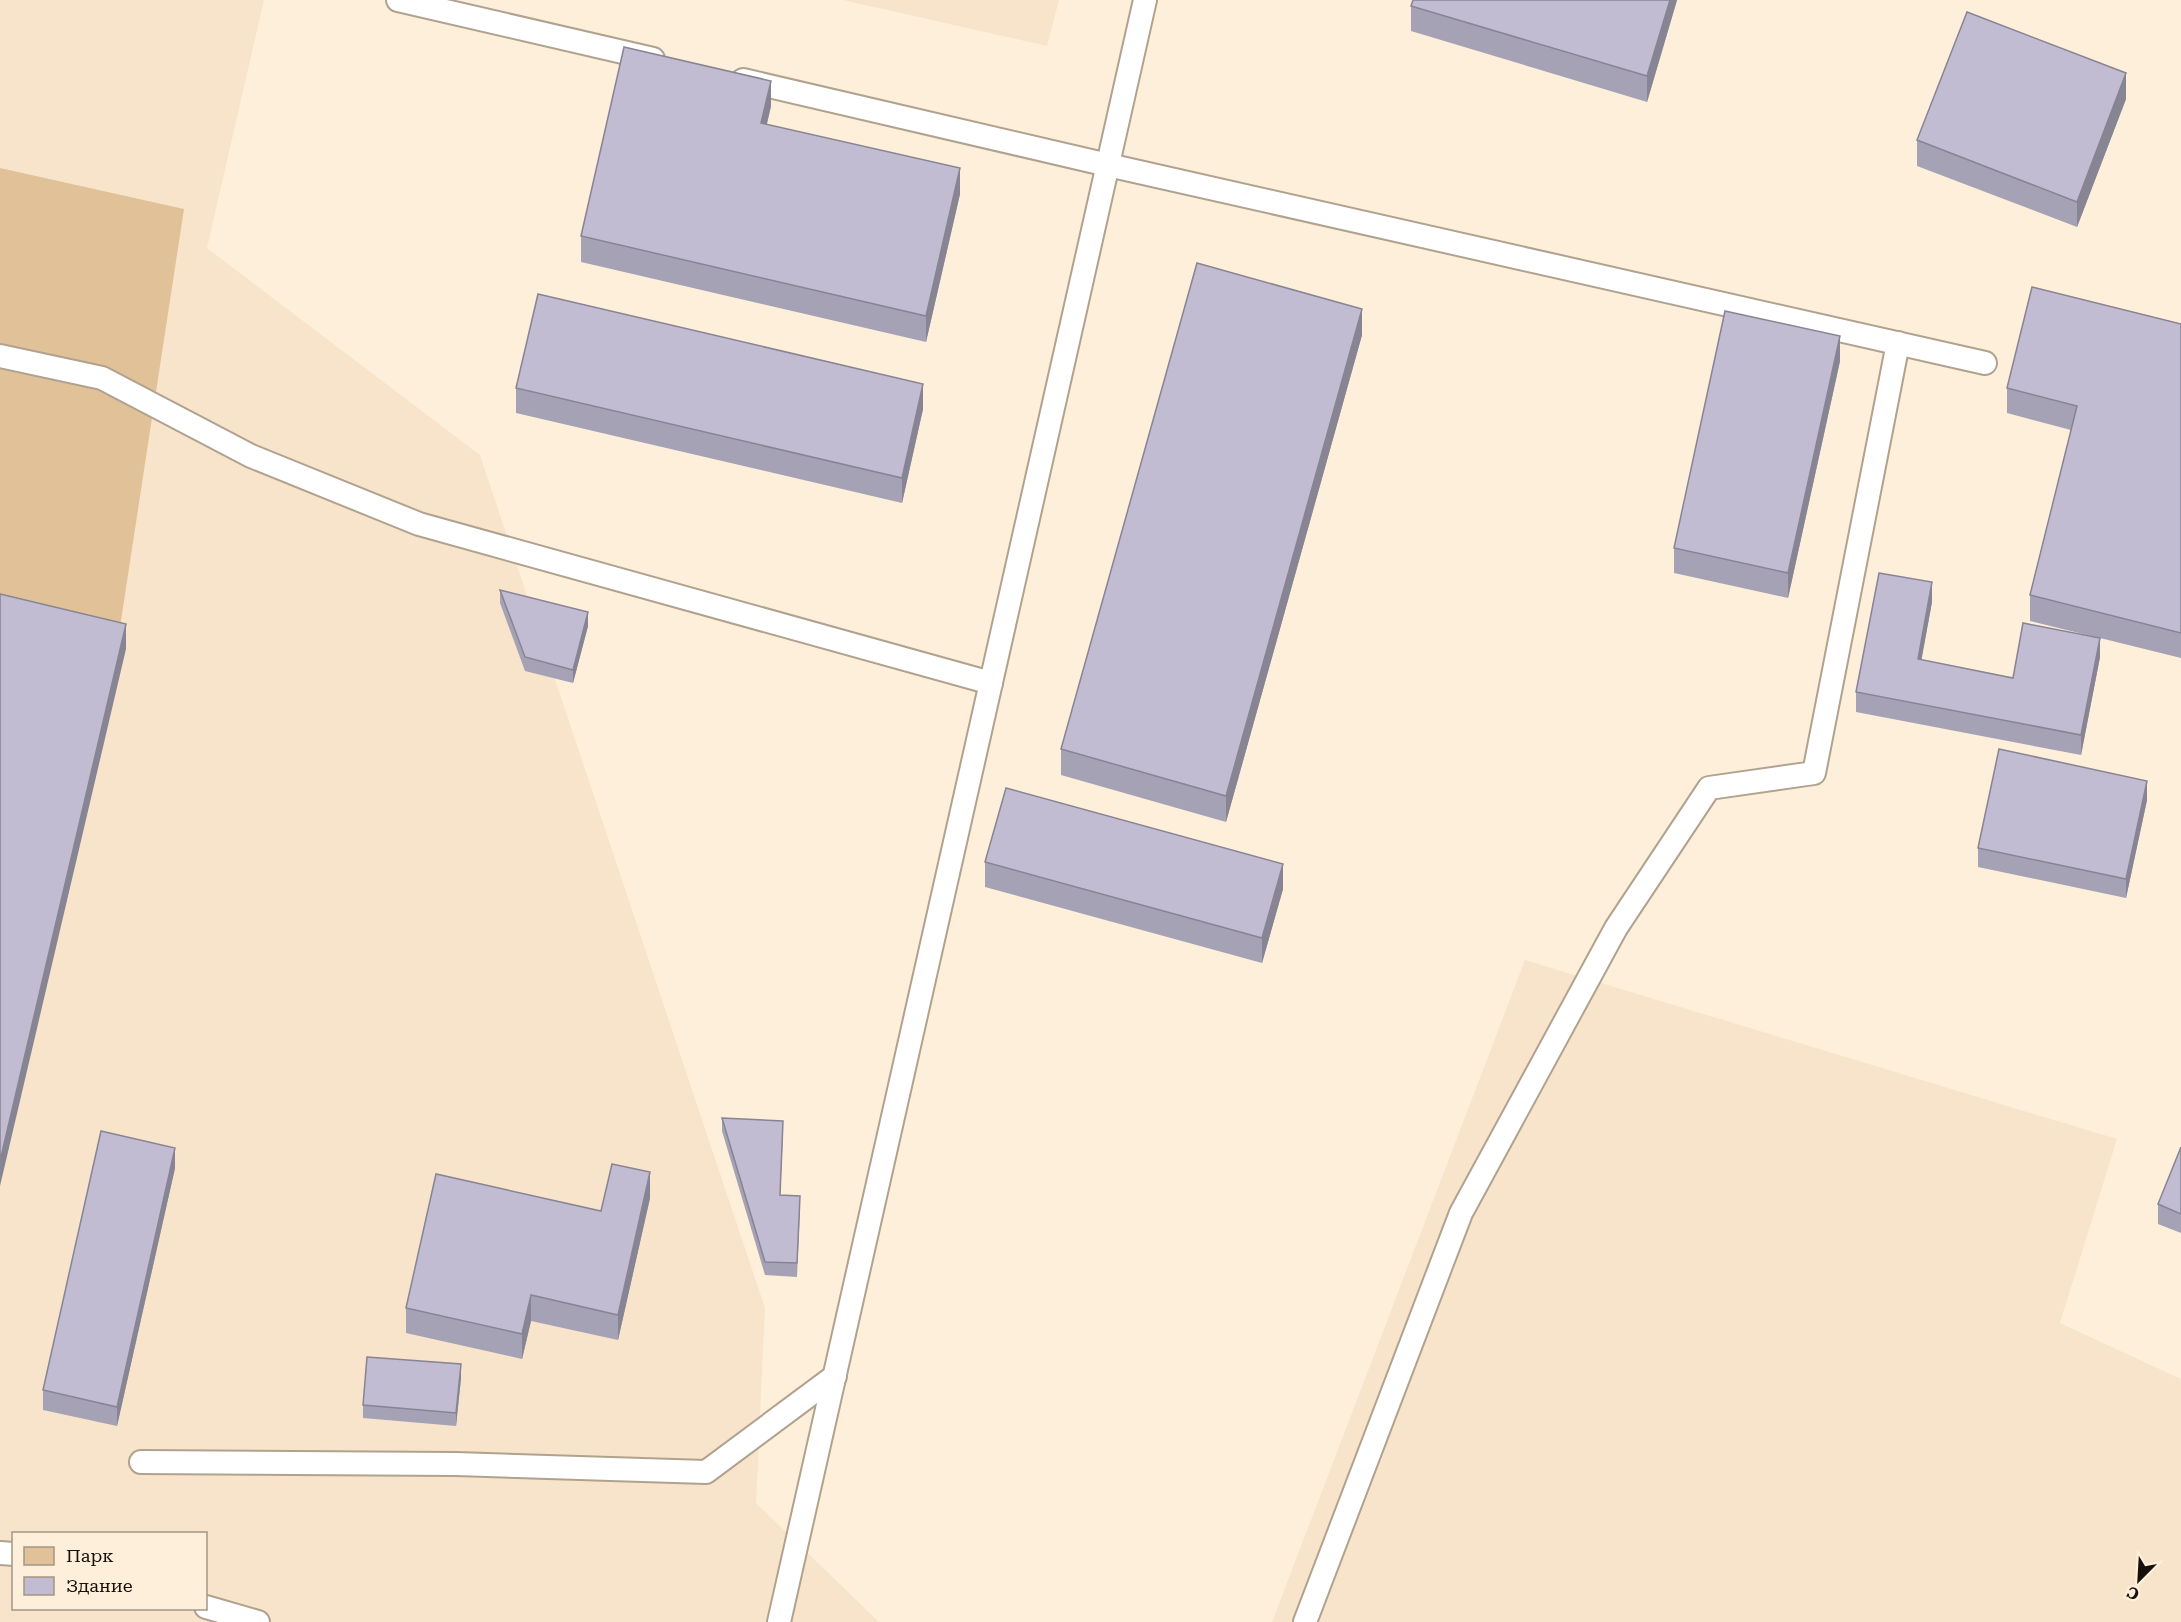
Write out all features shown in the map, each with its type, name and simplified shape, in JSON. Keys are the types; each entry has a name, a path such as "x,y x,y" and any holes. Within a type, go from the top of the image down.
{"lane":[{"path":"398,0 678,65"},
{"path":"779,1622 1145,0"},
{"path":"724,76 1985,363"},
{"path":"1305,1622 1461,1213 1616,928 1709,788 1814,773 1898,343"},
{"path":"0,356 102,378 251,456 419,525 991,684"},
{"path":"141,1462 456,1464 706,1472 835,1376"},
{"path":"207,1607 258,1622"}],"shaded area":[{"path":"0,0 264,0 207,248 480,455 765,1308 756,1503 879,1622 0,1622"},
{"path":"843,0 1059,0 1047,46"},
{"path":"1525,960 2117,1139 2060,1323 2181,1379 2181,1622 1272,1622"}],"green space":[{"path":"0,168 184,209 120,627 0,599"}],"building":[{"path":"1413,0 1670,0 1647,76 1411,6"},
{"path":"1967,12 2126,73 2077,202 1917,140"},
{"path":"624,47 771,81 761,123 960,168 926,316 581,236"},
{"path":"1197,263 1362,309 1226,796 1061,749"},
{"path":"2032,287 2181,324 2181,633 2030,595 2077,406 2007,388"},
{"path":"538,294 923,384 902,478 516,388"},
{"path":"1725,311 1840,336 1788,573 1674,548"},
{"path":"1879,573 1932,582 1918,659 2013,678 2023,623 2100,638 2081,735 1856,692"},
{"path":"500,590 588,612 573,670 525,657"},
{"path":"0,594 126,624 0,1161"},
{"path":"1999,749 2147,781 2126,879 1978,848"},
{"path":"1006,788 1283,864 1262,938 985,862"},
{"path":"722,1118 783,1121 780,1195 800,1196 797,1263 765,1262"},
{"path":"101,1131 175,1148 117,1407 43,1390"},
{"path":"2181,1147 2181,1214 2158,1204"},
{"path":"612,1164 650,1172 618,1315 531,1295 522,1334 406,1308 436,1174 601,1211"},
{"path":"367,1357 461,1364 456,1413 363,1405"}]}
